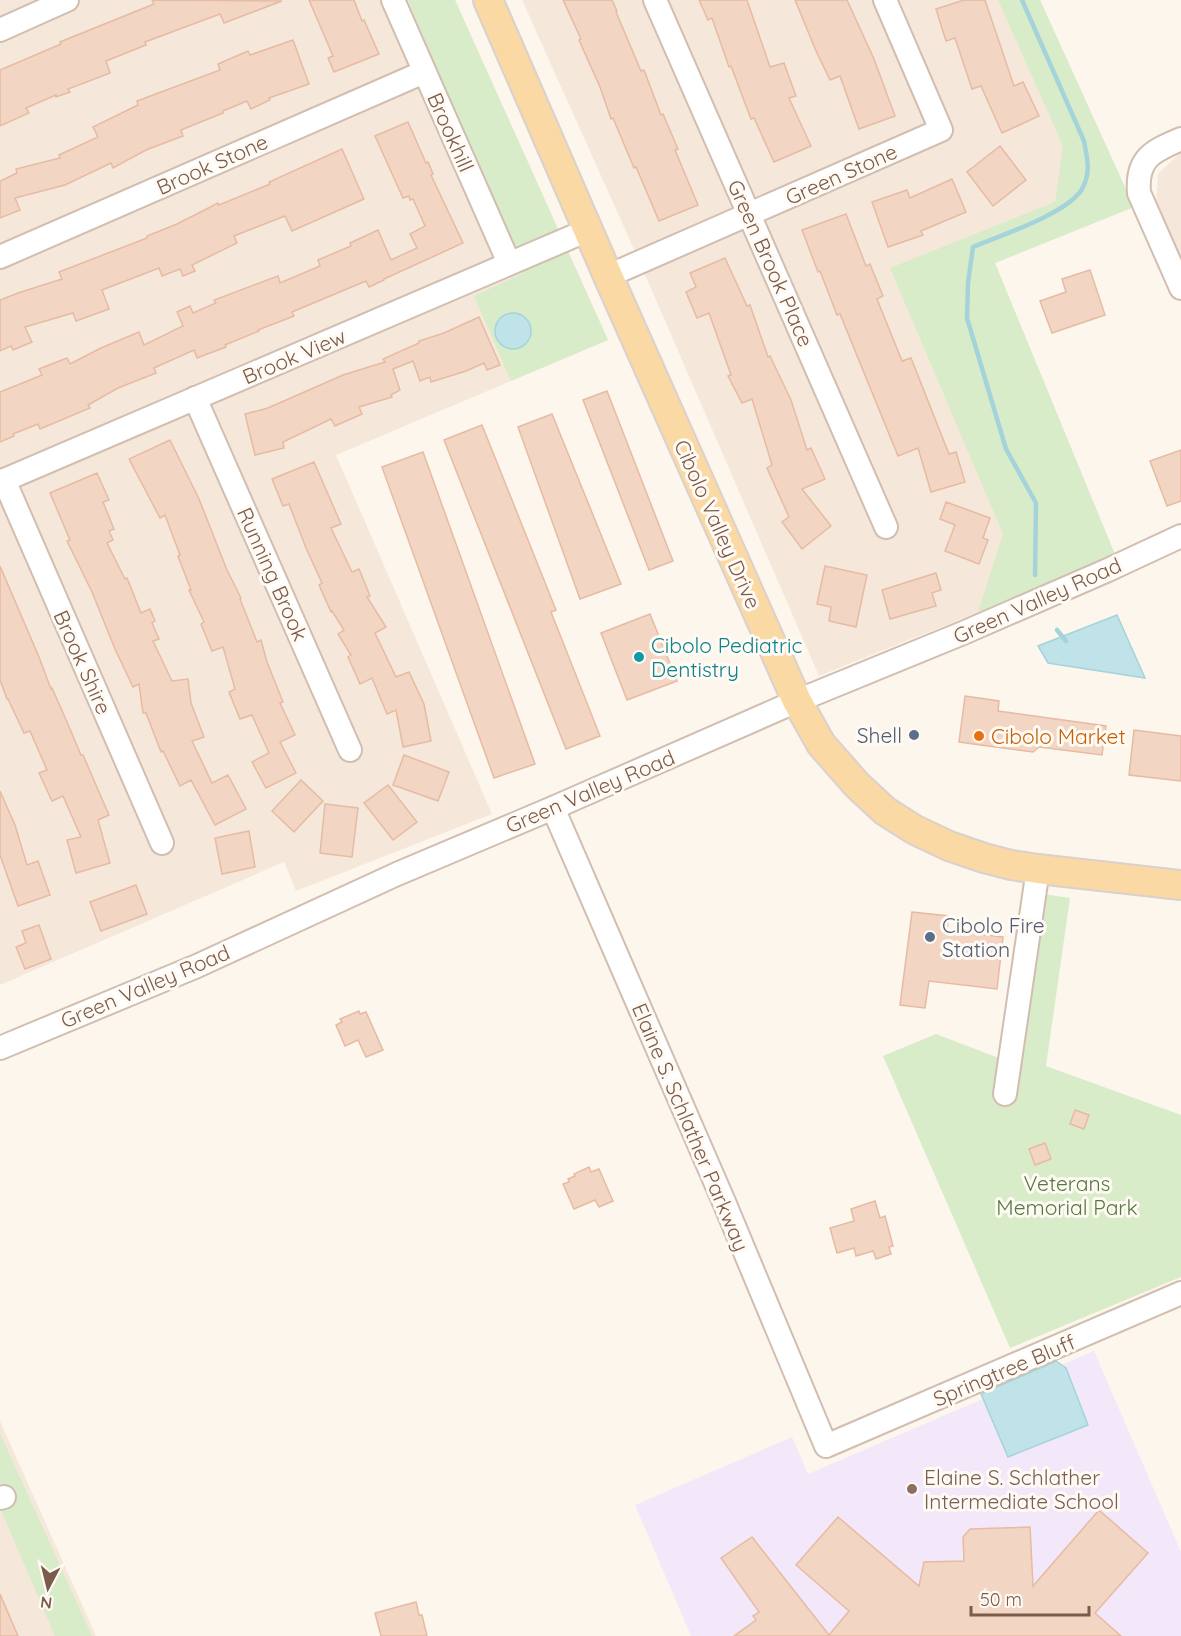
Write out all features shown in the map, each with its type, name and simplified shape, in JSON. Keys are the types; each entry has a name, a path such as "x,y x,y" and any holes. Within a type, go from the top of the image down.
{"main road":[{"name":"Cibolo Valley Drive","path":"488,0 797,701 821,744 857,785 885,811 915,830 949,846 984,858 1038,869 1181,885"}],"street":[{"path":"0,30 67,0"},
{"name":"Brookhill","path":"393,0 509,263"},
{"name":"Green Brook Place","path":"655,0 886,527"},
{"name":"Green Stone","path":"608,276 941,130 885,0"},
{"name":"Brook Stone","path":"0,257 424,72"},
{"path":"1181,139 1155,150 1147,158 1140,171 1138,182 1139,194 1181,288"},
{"name":"Brook View","path":"2,481 588,230"},
{"name":"Running Brook","path":"195,398 350,750"},
{"name":"Brook Shire","path":"2,481 162,843"},
{"name":"Green Valley Road","path":"0,1048 197,966 397,874 797,701 963,633 1181,536"},
{"name":"Elaine S. Schlather Parkway","path":"553,808 724,1202 826,1446"},
{"path":"1005,1095 1038,869"},
{"name":"Springtree Bluff","path":"826,1446 1181,1293"}],"shaded area":[{"path":"0,0 455,0 608,340 336,455 492,814 296,891 284,862 0,985"},
{"path":"522,0 1040,0 1134,207 995,263 1116,557 819,676 633,247"},
{"path":"1181,152 1181,258 1156,203 1158,174"},
{"name":"Elaine S. Schlather Intermediate School","path":"1094,1351 1181,1552 1181,1636 691,1636 635,1505 792,1437 808,1474"},
{"path":"0,1421 96,1636 0,1636"}],"green space":[{"path":"408,0 455,0 608,340 511,381 474,296 523,273"},
{"path":"998,0 1040,0 1134,207 995,263 1116,557 978,612 1003,534 890,268 1055,202 1063,146"},
{"name":"Veterans Memorial Park","path":"1023,891 1070,898 1046,1066 1181,1115 1181,1277 1010,1348 883,1056 936,1034 1004,1060"},
{"path":"0,1433 92,1636 55,1636 0,1508"}],"water":[{"path":"513,313 526,318 531,331 526,344 513,349 500,344 495,331 500,318"},
{"path":"1117,615 1145,678 1048,663 1038,646"},
{"path":"1056,1361 1066,1368 1088,1425 1008,1457 981,1394"}],"building":[{"path":"152,0 282,1 224,23 220,14 145,42 146,45 106,61 110,73 68,89 70,92 56,97 56,95 26,108 29,113 0,126 0,70 61,44 60,42 154,4"},
{"path":"309,0 354,0 379,54 334,72 328,58 333,56"},
{"path":"563,0 612,0 641,71 644,70 661,115 663,114 678,149 675,150 698,205 659,221 613,118 611,119 600,87 579,40 581,39"},
{"path":"699,0 747,0 770,67 784,63 796,96 789,98 811,146 774,162 754,118 751,119 712,18 708,20"},
{"path":"795,0 847,0 874,59 895,116 859,129 840,76 830,80"},
{"path":"964,0 985,0 1014,86 1023,82 1039,116 1002,133 981,86 972,89 955,38 946,41 936,9"},
{"path":"293,40 309,84 269,98 270,100 251,109 247,101 223,111 223,113 181,130 183,136 146,150 113,168 111,163 65,185 15,198 20,210 0,218 0,181 17,173 16,169 60,158 59,155 98,137 93,127 138,105 137,101 220,70 218,64 248,51 250,55"},
{"path":"408,122 463,243 369,287 366,281 292,312 294,316 225,345 226,347 197,358 194,350 154,368 156,373 118,388 88,405 90,408 40,429 38,424 0,442 0,392 42,375 39,369 67,358 70,364 139,332 144,345 183,326 177,312 190,306 193,313 216,303 214,300 278,276 280,283 320,266 318,260 351,246 350,243 378,230 391,260 417,248 410,234 425,226 413,199 410,200 409,196 403,198 375,136"},
{"path":"1000,146 1026,180 993,206 967,172"},
{"path":"342,149 364,199 292,231 285,216 234,236 237,243 192,265 195,271 183,276 180,269 162,276 159,268 102,290 109,309 76,321 73,313 25,327 32,342 13,350 11,346 0,351 0,300 62,279 59,272 147,238 218,203 219,205 270,184 269,182"},
{"path":"952,179 966,212 921,231 923,235 888,247 872,202 907,190 910,198"},
{"path":"846,214 866,266 870,264 883,296 877,299 902,361 911,358 949,454 956,452 965,482 931,492 918,448 898,456 840,314 837,315 802,230"},
{"path":"725,258 747,306 750,305 768,357 770,356 791,400 807,450 811,448 825,479 802,489 831,526 802,549 782,522 789,517 767,468 772,465 752,399 742,403 728,376 731,375 709,313 697,318 686,292 696,287 690,273"},
{"path":"1090,270 1105,315 1052,333 1040,301 1066,292 1062,279"},
{"path":"479,317 500,365 487,370 484,363 431,382 430,377 420,381 413,361 393,369 400,390 391,395 392,397 359,407 362,414 335,426 331,419 283,442 284,448 255,455 245,414 268,408 343,375 385,362 383,359 419,341 444,333"},
{"path":"607,391 673,561 649,570 583,400"},
{"path":"552,414 621,584 580,599 518,427"},
{"path":"482,425 556,610 551,612 600,736 566,749 444,440"},
{"path":"170,440 199,499 257,642 261,640 283,702 280,703 295,735 280,742 296,773 266,788 252,762 269,753 252,715 240,719 229,692 235,689 223,647 212,651 201,624 204,622 189,590 191,590 178,556 180,555 165,515 160,518 129,459"},
{"path":"1181,450 1181,501 1167,506 1150,461"},
{"path":"423,452 535,764 494,778 382,467"},
{"path":"314,462 341,524 331,528 352,572 359,569 370,596 367,597 386,627 375,633 396,677 409,672 424,704 431,741 403,747 396,710 387,714 372,678 360,684 348,657 351,655 338,634 344,630 331,612 319,585 322,583 289,504 283,506 272,479"},
{"path":"97,473 109,500 103,502 114,529 109,531 113,540 107,543 125,579 127,578 141,613 150,609 155,621 152,623 159,639 153,641 172,681 188,679 191,703 204,737 192,741 212,783 228,775 246,809 215,825 191,780 180,786 163,751 161,752 146,713 143,713 139,684 133,687 115,649 92,592 67,541 70,540 50,493"},
{"path":"946,502 990,518 983,538 988,540 979,564 945,551 955,525 940,519"},
{"path":"0,566 51,689 109,815 98,820 110,863 76,873 67,840 81,837 63,796 52,801 39,773 47,770 30,731 24,733 7,699 0,680"},
{"path":"825,566 867,575 856,627 829,621 831,607 817,604"},
{"path":"936,573 941,590 932,593 936,606 890,619 882,590"},
{"name":"Cibolo Pediatric Dentistry","path":"650,614 677,681 627,700 601,633"},
{"path":"965,696 999,701 998,711 1106,726 1102,755 1039,747 1033,752 959,742"},
{"path":"1134,730 1181,736 1181,781 1129,775"},
{"path":"404,755 449,772 438,801 393,785"},
{"path":"301,780 323,801 294,832 272,811"},
{"path":"388,785 417,822 393,840 364,803"},
{"path":"0,791 15,825 27,865 38,861 50,895 18,906 0,855"},
{"path":"325,804 358,808 352,857 320,853"},
{"path":"249,831 255,867 222,874 215,838"},
{"path":"136,885 147,914 101,931 90,902"},
{"path":"912,912 949,916 947,930 1003,937 997,989 929,981 925,1008 900,1005"},
{"path":"39,925 51,959 25,969 16,947 26,943 22,931"},
{"path":"359,1011 360,1014 366,1012 383,1050 366,1057 358,1040 345,1046 336,1025 342,1022 340,1019"},
{"path":"1075,1110 1089,1115 1084,1129 1070,1124"},
{"path":"1045,1143 1051,1159 1035,1165 1029,1149"},
{"path":"589,1167 591,1172 599,1169 613,1201 599,1207 595,1200 574,1209 563,1184 569,1182 568,1179 575,1176 574,1174"},
{"path":"875,1201 880,1218 885,1216 893,1246 889,1247 891,1254 876,1259 873,1251 856,1256 854,1248 837,1253 830,1228 854,1221 851,1209"},
{"path":"1099,1510 1148,1553 1095,1613 1121,1636 734,1636 756,1620 753,1616 759,1612 721,1558 752,1537 829,1635 849,1611 796,1565 838,1517 919,1586 924,1562 964,1561 963,1537 970,1529 1030,1527 1033,1586"},
{"path":"0,1594 18,1636 0,1636"},
{"path":"416,1602 427,1636 381,1636 375,1613"}],"waterway":[{"path":"1022,0 1084,141 1088,164 1083,187 1065,205 1034,222 973,247 968,283 967,318 1006,449 1036,503 1035,575"},
{"path":"1057,630 1066,641"}],"place":[{"name":"Cibolo Pediatric Dentistry","path":"639,657"},
{"name":"Shell","path":"914,735"},
{"name":"Cibolo Market","path":"979,736"},
{"name":"Cibolo Fire Station","path":"930,937"},
{"name":"Elaine S. Schlather Intermediate School","path":"912,1489"}]}
